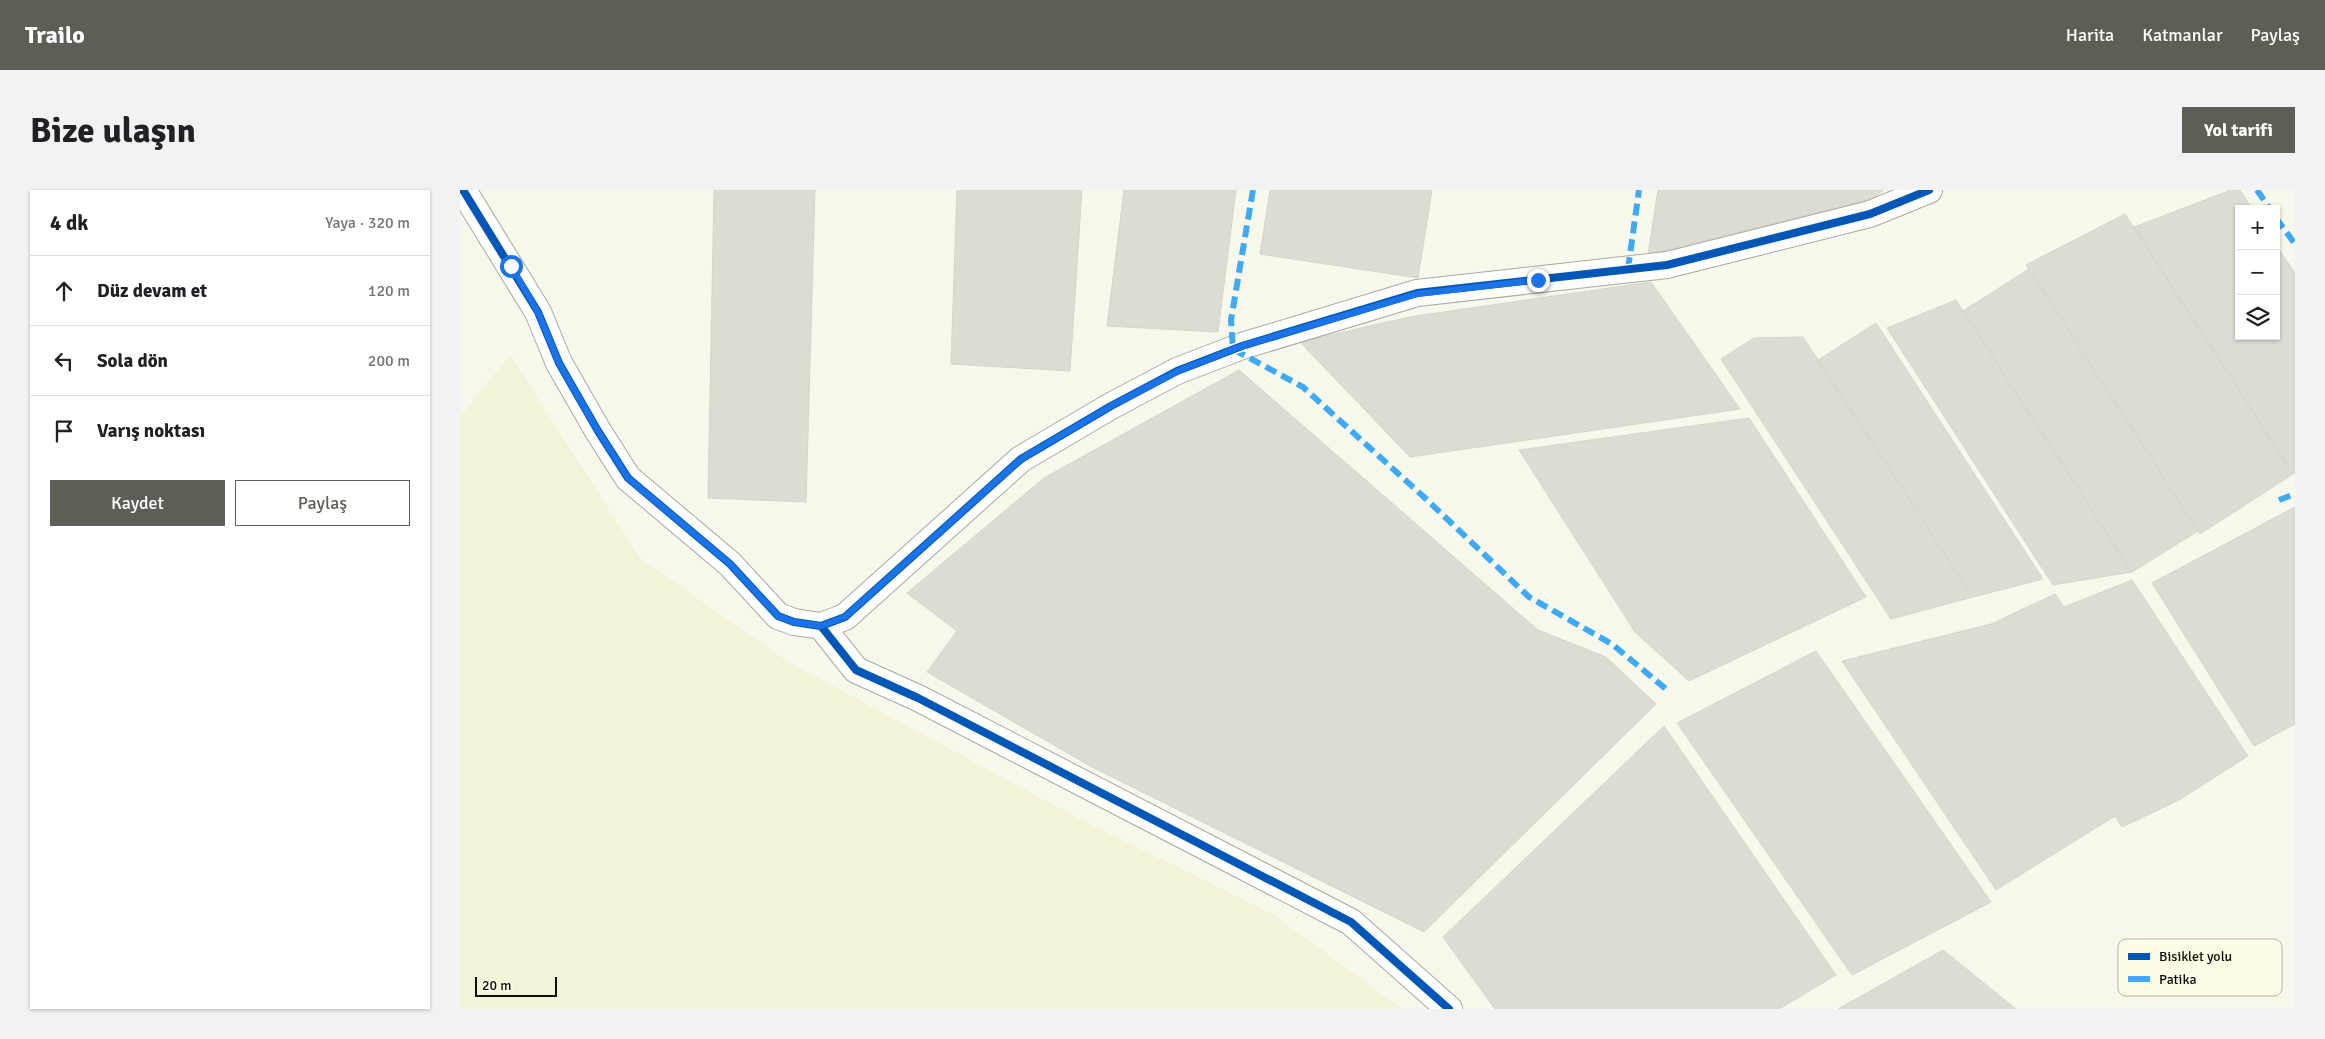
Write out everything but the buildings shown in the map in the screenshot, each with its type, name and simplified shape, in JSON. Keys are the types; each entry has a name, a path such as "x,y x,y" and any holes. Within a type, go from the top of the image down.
{"street":[{"path":"463,190 533,304 559,363 598,431 628,478 730,564 778,616 794,622 821,626 845,617 1021,459 1111,406 1178,371 1242,346 1417,294 1667,265 1870,214 1930,190"},
{"path":"821,626 856,670 918,698 1351,922 1449,1009"}],"green space":[{"path":"510,355 640,558 787,661 1074,816 1274,915 1402,1009 460,1009 460,417"}],"marked path":[{"path":"1253,190 1231,320 1233,349 1303,387 1425,498 1529,597 1612,644 1666,689"},
{"path":"1628,269 1639,190"},
{"path":"2257,190 2267,205"},
{"path":"2280,223 2295,244"},
{"path":"2279,500 2295,494"}],"cycle path":[{"path":"463,190 538,312 559,363 598,431 628,478 730,564 778,616 794,622 821,626 856,670 918,698 1351,922 1449,1009"},
{"path":"821,626 845,617 1021,459 1111,406 1177,371 1242,346 1417,293 1667,265 1870,214 1929,190"}],"route":[{"path":"511,266 538,312 559,363 598,431 628,478 730,564 778,616 794,622 821,626 845,617 1021,459 1111,406 1178,371 1242,346 1417,294 1538,280"}]}
